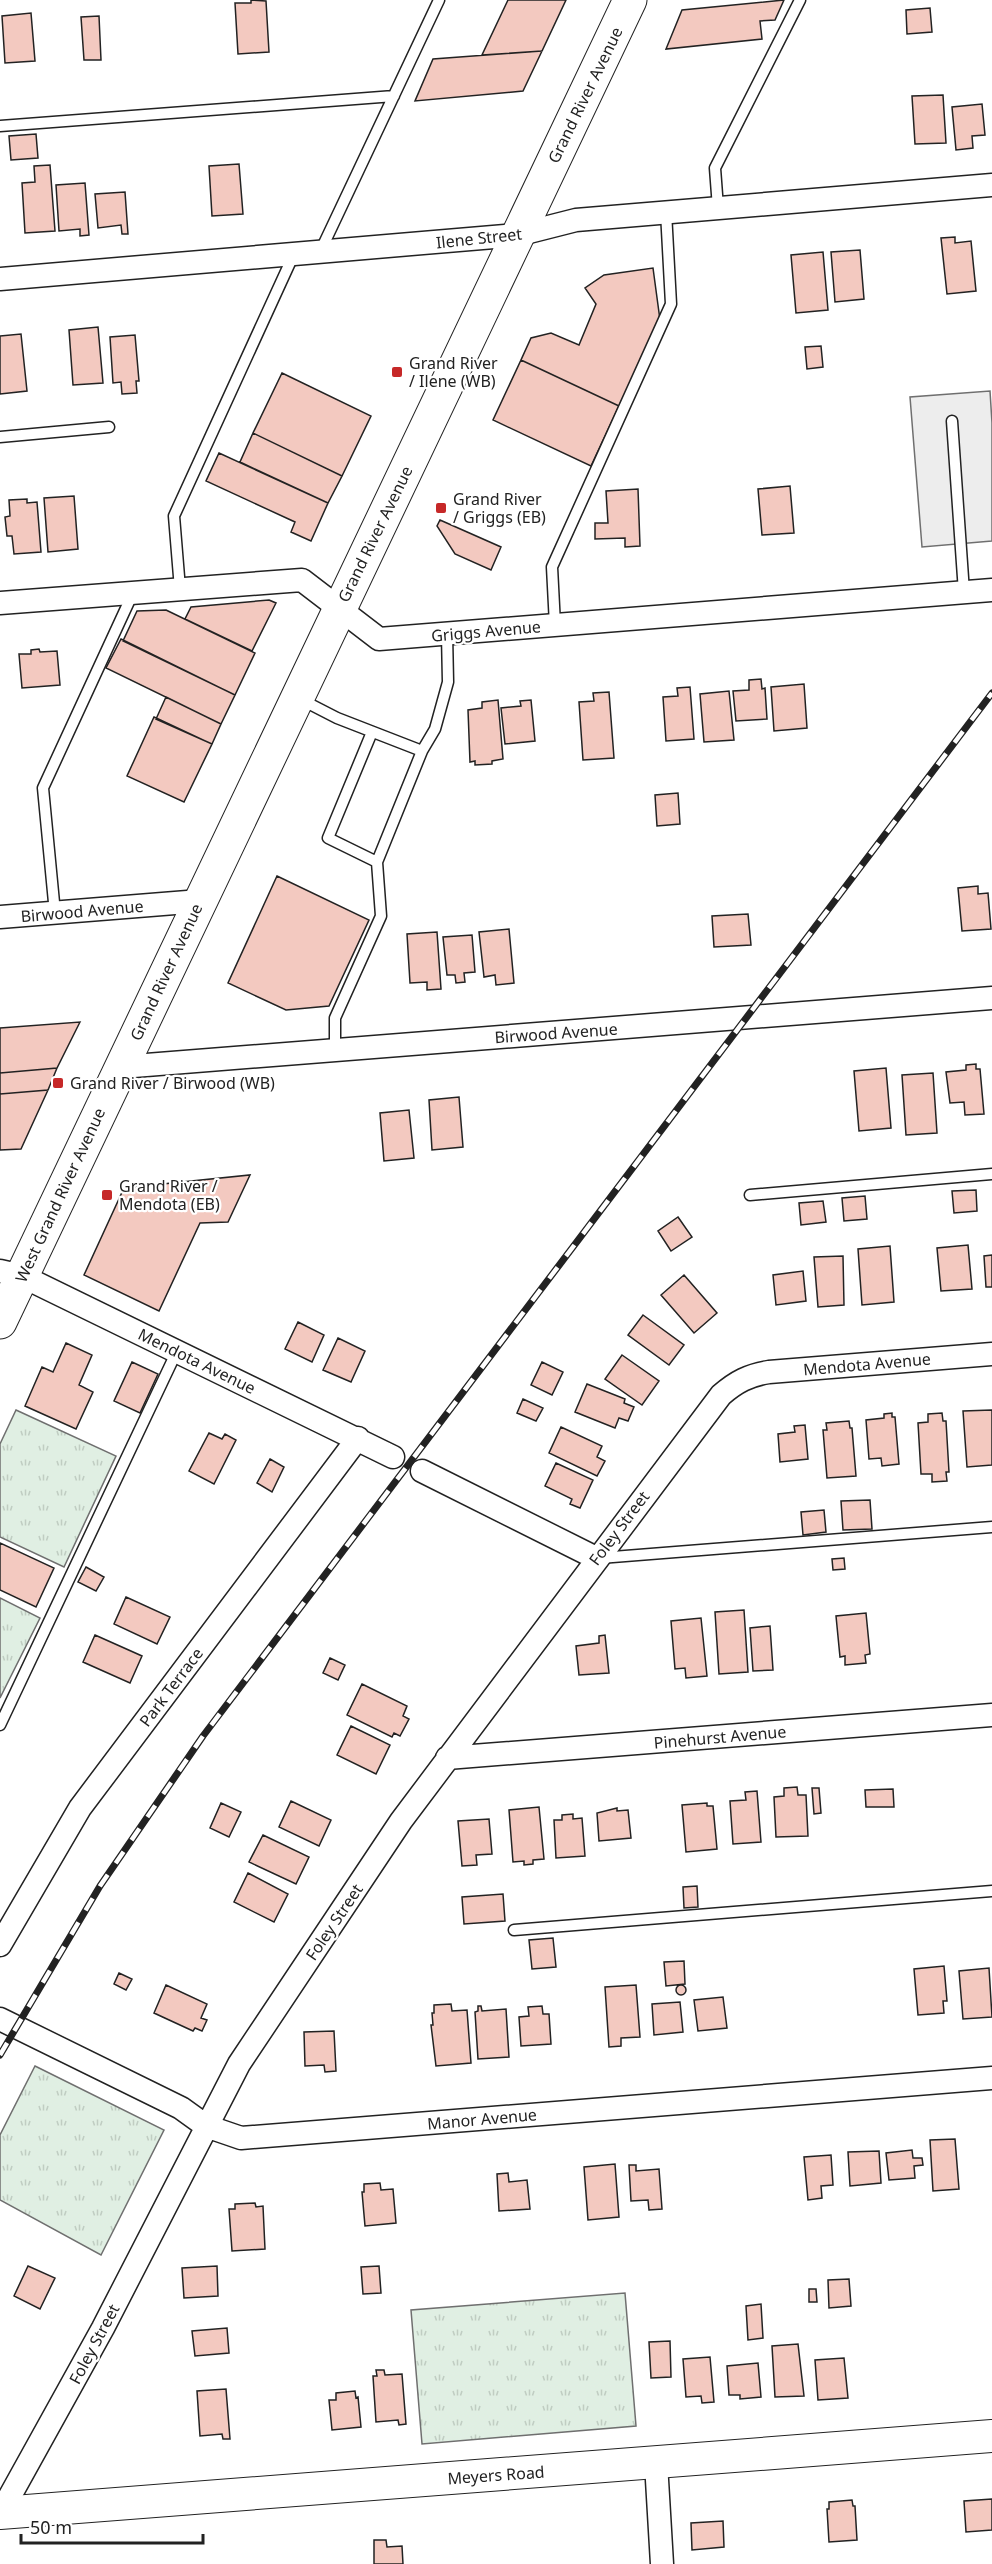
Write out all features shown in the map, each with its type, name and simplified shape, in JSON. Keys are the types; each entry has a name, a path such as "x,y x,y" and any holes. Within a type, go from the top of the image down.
{"main road":[{"name":"Grand River Avenue","path":"121,1067 630,0"},
{"name":"West Grand River Avenue","path":"0,1322 11,1273 121,1067"}],"street":[{"name":"Ilene Street","path":"0,279 518,236 576,220 992,185"},
{"name":"Griggs Avenue","path":"0,603 302,580 379,639 992,590"},
{"name":"Birwood Avenue","path":"0,917 200,901"},
{"name":"Birwood Avenue","path":"121,1067 992,998"},
{"name":"Mendota Avenue","path":"11,1273 393,1456"},
{"name":"Mendota Avenue","path":"742,1379 769,1372 992,1354"},
{"name":"Foley Street","path":"0,2513 103,2328 239,2064 401,1821 447,1758 721,1395 742,1379"},
{"name":"Park Terrace","path":"0,1945 80,1808 358,1438"},
{"path":"422,1471 597,1558"},
{"name":"Pinehurst Avenue","path":"447,1758 992,1715"},
{"name":"Manor Avenue","path":"0,2019 181,2108 206,2126 241,2138 992,2078"},
{"name":"Meyers Road","path":"0,2513 992,2436"},
{"path":"656,2463 662,2564"}],"lane":[{"path":"320,252 439,0"},
{"path":"718,208 715,168 800,0"},
{"path":"0,126 394,96"},
{"path":"555,625 552,567 671,304 666,212"},
{"path":"180,589 174,516 294,254"},
{"path":"952,421 964,592"},
{"path":"0,437 109,427"},
{"path":"55,913 43,788 133,593"},
{"path":"335,1050 334,1018 381,916 377,862 422,751 435,729 448,682 447,634"},
{"path":"297,697 337,718 422,751"},
{"path":"372,732 328,838 377,862"},
{"path":"750,1195 992,1174"},
{"path":"0,1725 177,1351"},
{"path":"597,1558 992,1527"},
{"path":"514,1930 992,1891"}],"green space":[{"path":"16,1410 116,1456 64,1567 0,1537 0,1444"},
{"path":"0,1598 40,1618 0,1698"},
{"path":"35,2066 164,2130 101,2255 0,2200 0,2135"},
{"path":"625,2293 636,2426 422,2444 411,2310"}],"shaded area":[{"path":"990,391 992,541 922,547 910,397"}],"building":[{"path":"251,0 266,1 269,52 238,54 235,3 251,3"},
{"path":"508,0 566,0 542,51 482,55"},
{"path":"784,0 775,20 760,21 762,39 666,49 682,10"},
{"path":"930,8 932,32 907,34 906,10"},
{"path":"31,13 35,61 5,63 2,16"},
{"path":"99,16 101,60 84,60 81,17"},
{"path":"542,51 523,91 415,101 433,59"},
{"path":"943,95 946,143 915,144 912,96"},
{"path":"982,104 985,135 972,136 973,148 956,150 952,107"},
{"path":"36,134 38,158 11,160 9,136"},
{"path":"239,164 243,214 212,216 209,166"},
{"path":"50,165 55,231 25,233 22,183 35,182 34,166"},
{"path":"85,183 89,235 80,236 80,229 59,231 56,185"},
{"path":"125,192 128,234 122,234 121,225 98,228 95,194"},
{"path":"955,237 955,243 971,241 976,291 947,294 941,238"},
{"path":"860,250 864,299 835,302 831,252"},
{"path":"823,252 828,310 796,313 791,255"},
{"path":"653,268 660,320 619,406 521,360 531,338 551,333 579,345 596,304 585,288 604,275"},
{"path":"98,327 103,383 73,385 69,330"},
{"path":"21,334 27,391 0,394 0,336"},
{"path":"135,335 139,381 136,381 137,393 122,394 121,382 113,383 110,337"},
{"path":"821,346 823,367 807,369 805,347"},
{"path":"521,360 619,406 591,466 493,420"},
{"path":"282,373 371,416 342,476 253,433"},
{"path":"253,433 342,476 328,503 240,462"},
{"path":"219,453 328,503 311,541 291,532 295,522 206,481"},
{"path":"790,486 794,533 762,535 758,489"},
{"path":"638,489 640,546 625,547 625,538 595,539 595,523 608,523 606,491"},
{"path":"74,496 78,549 48,552 44,498"},
{"path":"27,499 27,503 37,502 41,552 14,554 12,536 7,536 5,517 10,516 9,500"},
{"path":"440,520 501,547 491,570 455,554 437,526"},
{"path":"269,600 276,603 252,651 185,619 191,607"},
{"path":"166,610 255,653 235,695 123,641 137,611"},
{"path":"121,639 235,695 221,724 106,668"},
{"path":"39,649 40,652 57,651 60,685 22,688 19,654 31,654 31,650"},
{"path":"761,679 762,689 765,688 767,719 736,721 733,691 749,690 749,680"},
{"path":"804,684 807,728 774,731 771,687"},
{"path":"690,687 694,739 666,741 663,697 678,696 677,688"},
{"path":"729,691 734,740 704,742 700,694"},
{"path":"609,692 614,758 583,760 579,702 594,701 593,693"},
{"path":"166,697 221,724 212,744 156,719"},
{"path":"498,700 503,759 492,761 492,764 475,765 475,761 470,762 468,710 482,708 482,702"},
{"path":"531,700 535,741 505,744 501,708 521,706 520,701"},
{"path":"154,717 212,744 184,802 127,776"},
{"path":"678,793 680,824 657,826 655,795"},
{"path":"277,876 369,920 329,1006 286,1010 228,983"},
{"path":"978,886 978,894 988,893 991,929 962,931 958,888"},
{"path":"748,914 751,945 714,947 712,916"},
{"path":"509,929 514,983 496,985 495,975 484,977 479,932"},
{"path":"437,932 441,989 427,990 427,982 410,983 407,934"},
{"path":"472,935 475,972 464,973 465,982 456,983 455,975 447,975 443,937"},
{"path":"80,1022 57,1068 0,1073 0,1028"},
{"path":"976,1064 976,1069 980,1069 984,1114 965,1115 964,1102 950,1103 946,1072 966,1070 966,1065"},
{"path":"57,1068 48,1090 0,1094 0,1073"},
{"path":"886,1068 891,1128 859,1131 854,1071"},
{"path":"933,1073 937,1133 906,1135 902,1075"},
{"path":"48,1090 21,1149 0,1150 0,1094"},
{"path":"459,1097 463,1147 432,1150 429,1100"},
{"path":"409,1110 414,1158 384,1161 380,1113"},
{"path":"250,1175 228,1222 200,1223 159,1311 84,1275 124,1188"},
{"path":"976,1190 977,1211 954,1213 952,1191"},
{"path":"865,1196 867,1219 844,1221 842,1198"},
{"path":"823,1201 826,1222 801,1225 799,1203"},
{"path":"678,1217 692,1237 671,1251 658,1231"},
{"path":"968,1245 972,1289 941,1291 937,1248"},
{"path":"890,1246 894,1302 862,1305 858,1249"},
{"path":"992,1255 992,1287 986,1287 984,1256"},
{"path":"843,1256 844,1305 818,1307 814,1257"},
{"path":"803,1271 806,1301 776,1305 773,1275"},
{"path":"684,1275 717,1313 694,1333 661,1295"},
{"path":"643,1315 684,1345 669,1365 628,1335"},
{"path":"298,1322 324,1335 312,1362 285,1349"},
{"path":"338,1338 365,1351 351,1382 323,1370"},
{"path":"66,1343 92,1355 79,1385 93,1392 76,1429 25,1406 42,1367 53,1372"},
{"path":"622,1355 659,1381 642,1405 605,1379"},
{"path":"132,1362 158,1374 140,1413 114,1401"},
{"path":"542,1362 563,1372 552,1395 531,1385"},
{"path":"587,1384 625,1399 624,1403 634,1407 628,1421 619,1418 615,1428 575,1412"},
{"path":"523,1399 543,1408 536,1421 517,1413"},
{"path":"992,1410 992,1465 967,1467 963,1411"},
{"path":"892,1413 892,1417 895,1417 899,1464 882,1466 881,1458 869,1459 866,1420 884,1418 884,1414"},
{"path":"942,1413 943,1421 946,1421 949,1472 946,1472 947,1481 932,1482 932,1474 921,1474 918,1423 928,1422 928,1414"},
{"path":"849,1421 850,1428 852,1428 856,1476 827,1478 823,1430 827,1430 826,1423"},
{"path":"805,1425 808,1459 780,1462 778,1434 795,1432 794,1426"},
{"path":"561,1427 602,1446 597,1457 605,1461 597,1476 549,1453"},
{"path":"209,1433 222,1439 225,1434 236,1440 214,1484 189,1471"},
{"path":"270,1459 284,1467 272,1492 257,1483"},
{"path":"556,1463 593,1480 580,1508 570,1504 572,1499 545,1486"},
{"path":"870,1500 872,1529 843,1530 841,1501"},
{"path":"824,1510 826,1532 803,1535 801,1512"},
{"path":"0,1543 54,1568 36,1607 0,1590"},
{"path":"844,1558 845,1569 833,1570 832,1559"},
{"path":"86,1567 104,1577 96,1591 78,1582"},
{"path":"126,1597 170,1617 157,1644 114,1624"},
{"path":"744,1610 748,1672 719,1674 715,1612"},
{"path":"866,1613 870,1654 865,1655 866,1663 845,1665 845,1656 840,1657 836,1616"},
{"path":"701,1618 707,1676 686,1678 685,1668 675,1669 671,1621"},
{"path":"770,1626 773,1670 753,1671 750,1628"},
{"path":"95,1635 142,1656 130,1683 83,1662"},
{"path":"605,1635 609,1673 579,1675 576,1646 599,1643 599,1636"},
{"path":"330,1658 345,1665 338,1680 323,1673"},
{"path":"362,1684 407,1706 403,1716 409,1719 400,1736 394,1733 392,1737 347,1715"},
{"path":"351,1726 390,1745 376,1774 337,1755"},
{"path":"797,1787 798,1795 806,1795 808,1836 776,1837 774,1797 784,1796 784,1788"},
{"path":"812,1788 819,1788 821,1813 814,1814"},
{"path":"893,1789 894,1807 866,1807 865,1790"},
{"path":"757,1791 761,1842 733,1844 730,1801 746,1800 745,1792"},
{"path":"291,1801 331,1820 319,1846 279,1827"},
{"path":"221,1803 241,1812 229,1837 210,1828"},
{"path":"707,1803 707,1806 713,1806 717,1849 686,1852 682,1805"},
{"path":"539,1807 544,1859 533,1860 533,1864 524,1865 524,1861 513,1862 509,1810"},
{"path":"617,1808 617,1811 628,1810 631,1838 599,1841 597,1813"},
{"path":"573,1814 573,1819 582,1818 585,1856 556,1858 554,1820 562,1820 562,1815"},
{"path":"489,1819 492,1854 476,1855 477,1865 462,1866 458,1821"},
{"path":"263,1835 309,1857 296,1884 249,1862"},
{"path":"248,1873 288,1894 274,1922 234,1902"},
{"path":"697,1886 698,1907 684,1908 683,1887"},
{"path":"503,1894 505,1921 464,1924 462,1897"},
{"path":"553,1938 556,1967 532,1969 529,1940"},
{"path":"684,1961 685,1984 666,1986 664,1962"},
{"path":"944,1966 947,2001 943,2001 944,2013 918,2015 914,1969"},
{"path":"989,1968 992,2017 963,2019 959,1971"},
{"path":"119,1973 132,1979 126,1990 114,1984"},
{"path":"166,1985 207,2004 201,2018 207,2020 202,2031 195,2028 193,2031 154,2013"},
{"path":"636,1985 640,2037 621,2038 621,2046 609,2047 605,1987"},
{"path":"681,1985 685,1986 685,1994 681,1995 677,1994 676,1990 677,1986"},
{"path":"723,1997 727,2028 698,2031 694,2000"},
{"path":"680,2002 683,2032 654,2035 652,2004"},
{"path":"451,2004 452,2011 467,2010 471,2063 436,2066 431,2025 433,2025 432,2013 434,2013 434,2005"},
{"path":"478,2006 481,2006 482,2011 506,2009 509,2057 478,2059 475,2012 478,2011"},
{"path":"542,2006 543,2014 549,2014 551,2044 521,2046 519,2017 529,2016 528,2007"},
{"path":"334,2031 336,2071 325,2072 324,2065 305,2066 304,2032"},
{"path":"955,2139 959,2189 933,2191 930,2140"},
{"path":"912,2150 913,2158 922,2158 923,2165 914,2166 915,2178 889,2180 886,2153"},
{"path":"879,2151 881,2183 850,2186 848,2152"},
{"path":"831,2155 833,2185 821,2186 822,2198 808,2200 804,2157"},
{"path":"615,2164 619,2217 588,2220 584,2167"},
{"path":"629,2165 636,2165 636,2171 659,2169 662,2209 649,2210 648,2200 631,2201"},
{"path":"508,2173 509,2182 527,2180 530,2209 499,2211 497,2174"},
{"path":"380,2183 381,2190 393,2189 396,2223 365,2226 362,2192 364,2192 364,2184"},
{"path":"255,2203 256,2207 263,2206 265,2249 232,2251 229,2209 235,2209 235,2204"},
{"path":"28,2266 55,2278 40,2309 14,2296"},
{"path":"217,2266 218,2296 184,2298 182,2268"},
{"path":"379,2266 381,2293 363,2294 361,2267"},
{"path":"849,2279 851,2306 829,2308 828,2280"},
{"path":"809,2289 816,2289 817,2302 809,2302"},
{"path":"761,2304 763,2338 748,2340 746,2306"},
{"path":"227,2328 229,2353 195,2356 192,2331"},
{"path":"670,2341 671,2377 651,2378 649,2342"},
{"path":"798,2344 804,2396 775,2397 772,2346"},
{"path":"710,2357 714,2402 702,2403 701,2396 686,2397 683,2359"},
{"path":"844,2358 848,2398 818,2400 815,2360"},
{"path":"758,2363 761,2397 740,2399 740,2395 729,2395 727,2366"},
{"path":"376,2370 384,2370 385,2375 402,2374 406,2424 399,2425 398,2420 376,2422 373,2376 377,2376"},
{"path":"226,2389 230,2439 223,2439 222,2434 200,2436 197,2391"},
{"path":"355,2391 356,2398 358,2397 361,2427 332,2430 329,2400 336,2400 336,2393"},
{"path":"992,2499 992,2530 966,2532 964,2501"},
{"path":"852,2500 855,2506 857,2540 829,2542 827,2509 829,2509 829,2502"},
{"path":"723,2521 724,2547 692,2550 691,2523"},
{"path":"374,2540 386,2540 387,2547 402,2546 403,2564 374,2564"}],"railway":[{"path":"0,2055 100,1886 203,1736 992,693"}],"place":[{"name":"Grand River / Ilene (WB)","path":"397,372"},
{"name":"Grand River / Griggs (EB)","path":"441,508"},
{"name":"Grand River / Birwood (WB)","path":"58,1083"},
{"name":"Grand River / Mendota (EB)","path":"107,1195"}]}
